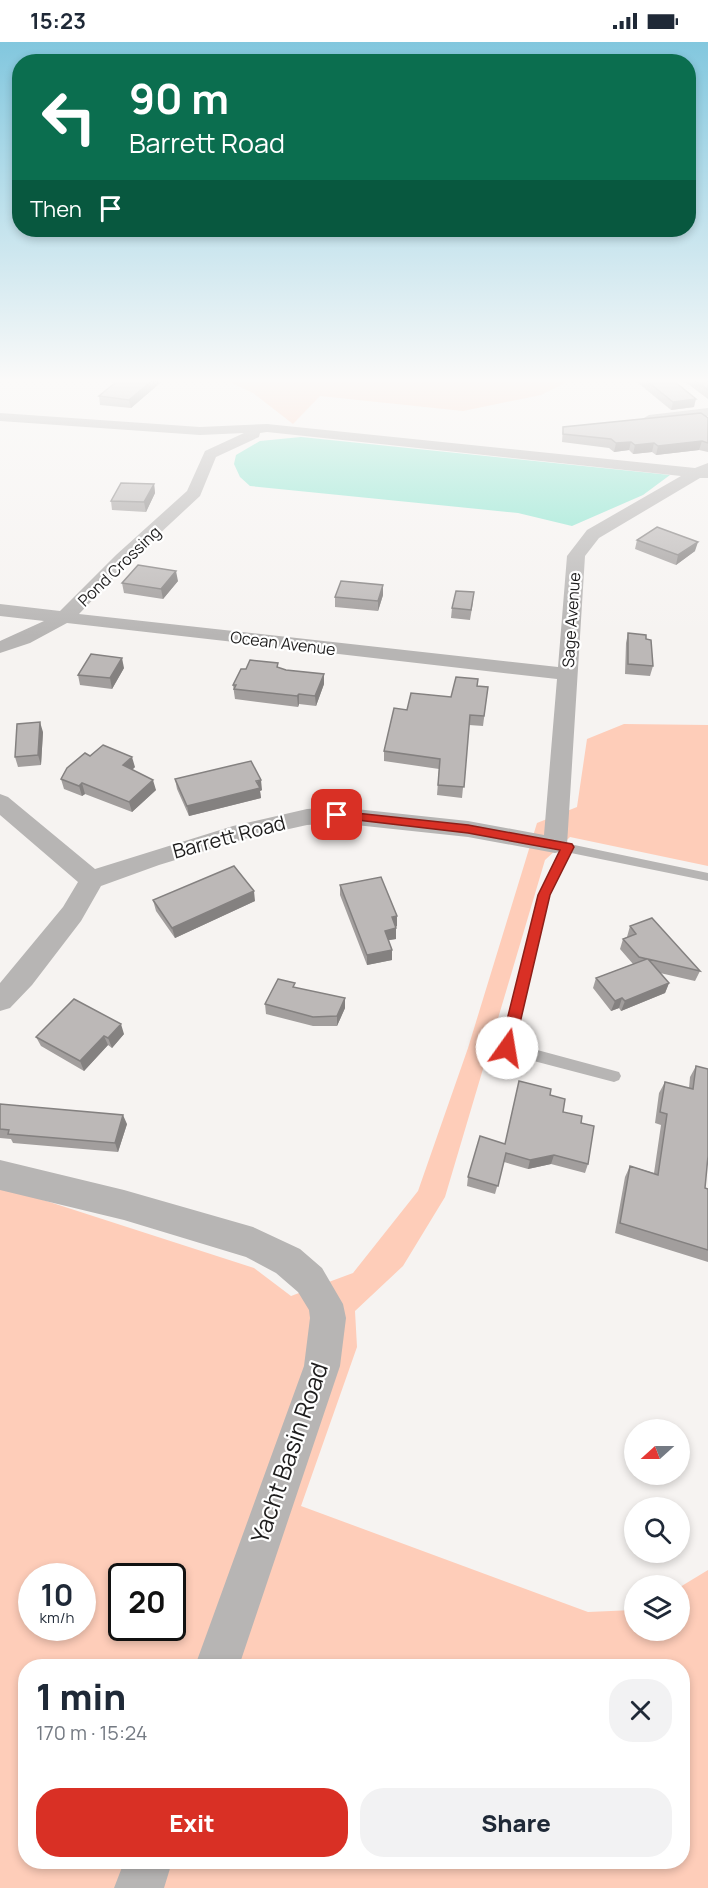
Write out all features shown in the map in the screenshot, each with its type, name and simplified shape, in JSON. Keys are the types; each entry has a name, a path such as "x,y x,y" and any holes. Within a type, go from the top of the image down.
{"street":[{"name":"Pond Crossing","path":"0,647 23,639 65,617 122,559 194,494 206,464"},
{"path":"626,464 704,472"},
{"name":"Sage Avenue","path":"561,846 567,674 576,556 593,534 704,472"},
{"name":"Ocean Avenue","path":"0,609 567,674"},
{"path":"0,802 92,880 72,914 22,978 0,1000"},
{"name":"Barrett Road","path":"92,880 150,859 241,832 307,817 337,815 468,829 561,846"},
{"name":"Yacht Basin Road","path":"0,1175 124,1204 253,1243 288,1261 310,1280 325,1304 328,1318 322,1365 219,1659"},
{"path":"139,1888 146,1869"}],"lane":[{"path":"614,1076 507,1048 544,895 561,846 708,877"}],"shaded area":[{"path":"234,464 565,464 670,475 643,495 572,526 518,513 250,486 240,477"},
{"path":"624,724 708,725 708,866 570,837 545,860 445,1197 403,1266 355,1311 357,1347 301,1506 588,1612 624,1610 624,1641 690,1641 690,1581 708,1570 708,1888 0,1888 0,1186 254,1268 291,1296 353,1273 418,1191 468,1048 537,823 577,807 587,739"}],"building":[{"path":"121,483 154,484 144,502 111,501"},
{"path":"657,527 698,542 678,555 637,540"},
{"path":"138,565 176,571 161,589 122,583"},
{"path":"341,581 383,585 378,601 335,597"},
{"path":"456,591 474,592 471,610 452,608"},
{"path":"628,633 646,635 646,639 651,640 653,666 628,664"},
{"path":"91,654 122,658 110,678 78,675"},
{"path":"250,660 278,663 277,667 286,670 324,674 315,696 234,689 236,685 233,685 241,669 246,669"},
{"path":"456,677 478,679 477,686 488,687 484,716 470,715 464,787 438,785 440,759 384,751 394,708 407,710 411,693 451,697"},
{"path":"40,722 38,755 15,757 17,724"},
{"path":"103,745 132,757 123,765 153,780 129,802 82,783 79,786 61,779 67,768 85,753 90,756"},
{"path":"251,761 261,780 256,781 260,788 187,806 175,779"},
{"path":"234,866 254,891 172,928 153,900"},
{"path":"381,877 397,916 392,917 396,928 385,931 392,950 367,955 340,885"},
{"path":"652,918 700,971 648,959 669,983 625,1001 622,998 615,1001 596,978 647,959 639,957 623,939 636,934 630,926"},
{"path":"278,979 295,983 293,987 345,998 337,1016 313,1017 265,1004"},
{"path":"74,999 121,1024 108,1038 104,1036 80,1061 36,1037"},
{"path":"696,1066 708,1069 708,1156 705,1188 708,1189 708,1250 620,1223 630,1166 658,1175 667,1114 660,1112 665,1082 693,1089"},
{"path":"519,1081 551,1089 550,1095 565,1099 563,1112 582,1116 581,1123 594,1126 588,1164 554,1155 530,1160 506,1153 498,1186 468,1177 480,1136 505,1144"},
{"path":"0,1104 123,1115 115,1143 8,1134 9,1130 0,1129"}],"route":[{"path":"337,815 396,819 568,847 544,895 507,1048"}]}
